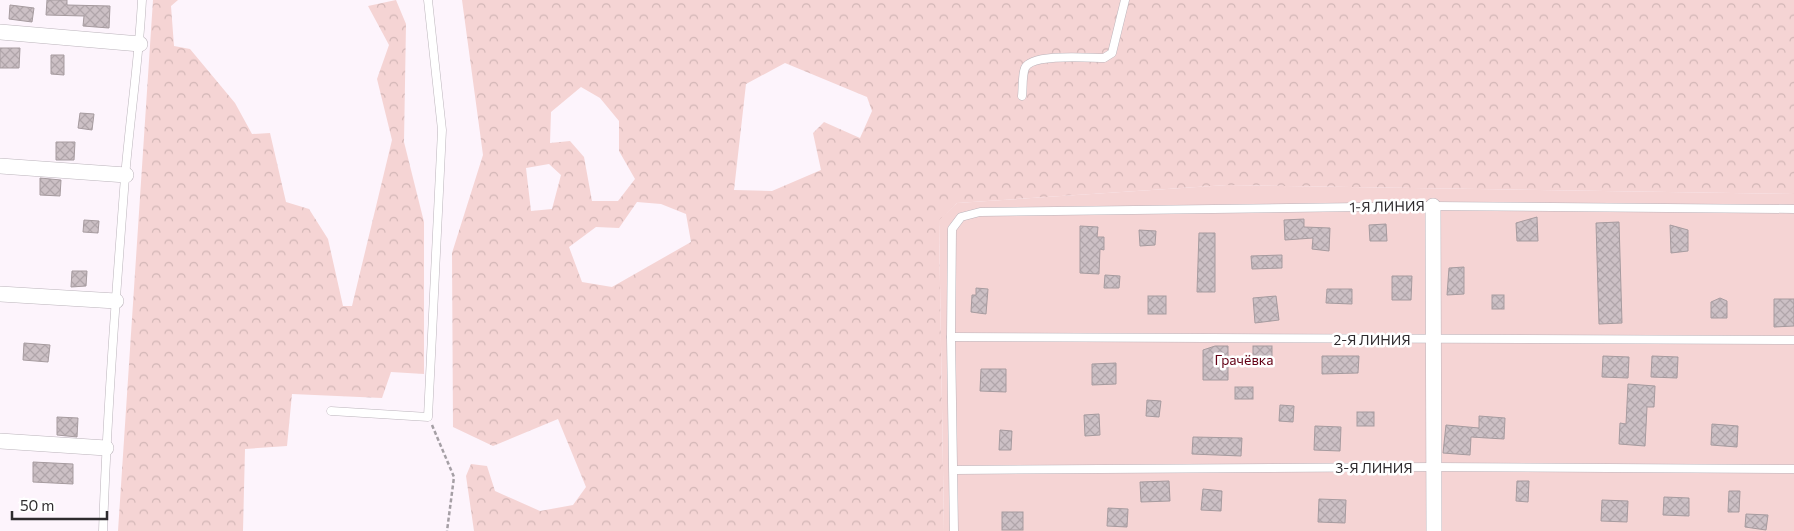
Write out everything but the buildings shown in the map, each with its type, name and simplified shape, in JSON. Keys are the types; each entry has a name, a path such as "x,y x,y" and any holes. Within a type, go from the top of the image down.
{"street":[{"path":"0,32 140,44"},
{"path":"0,166 126,175"},
{"path":"1433,206 1434,531"},
{"path":"0,294 116,301"},
{"path":"0,441 106,448"}],"lane":[{"path":"103,531 106,448 116,301 126,175 140,44 142,0"},
{"path":"331,411 428,416 442,130 428,0"},
{"path":"1022,96 1025,68 1031,62 1043,58 1104,58 1112,53 1125,0"},
{"name":"1-Я ЛИНИЯ","path":"950,337 952,229 961,217 980,212 1433,206 1794,209"},
{"path":"950,337 954,531"},
{"name":"2-Я ЛИНИЯ","path":"950,337 1794,340"},
{"name":"3-Я ЛИНИЯ","path":"954,470 1434,467 1794,469"}],"path":[{"path":"428,416 454,476 446,531"}],"green space":[{"path":"153,0 178,0 171,6 174,46 190,49 235,103 252,134 270,133 286,202 309,209 328,239 343,306 352,306 392,140 377,79 389,45 368,6 396,0 406,24 404,142 424,222 424,374 391,372 382,398 292,394 287,446 245,449 243,531 118,531"},
{"path":"462,0 1794,0 1794,194 1227,185 957,203 939,221 944,531 474,531 466,476 471,464 487,466 495,491 540,511 573,505 586,487 558,419 493,446 453,427 452,253 483,155","holes":["785,63 867,97 872,111 860,138 824,122 813,133 821,170 772,191 734,190 746,84","581,87 600,98 619,121 619,151 635,179 618,201 592,201 584,157 570,141 550,143 551,112","549,164 561,175 552,209 531,211 526,168","637,202 661,204 686,214 691,242 612,287 582,282 569,247 596,227 619,228"]},
{"name":"Грачёвка","path":"1227,185 1794,194 1794,531 944,531 939,220 957,203"}]}
